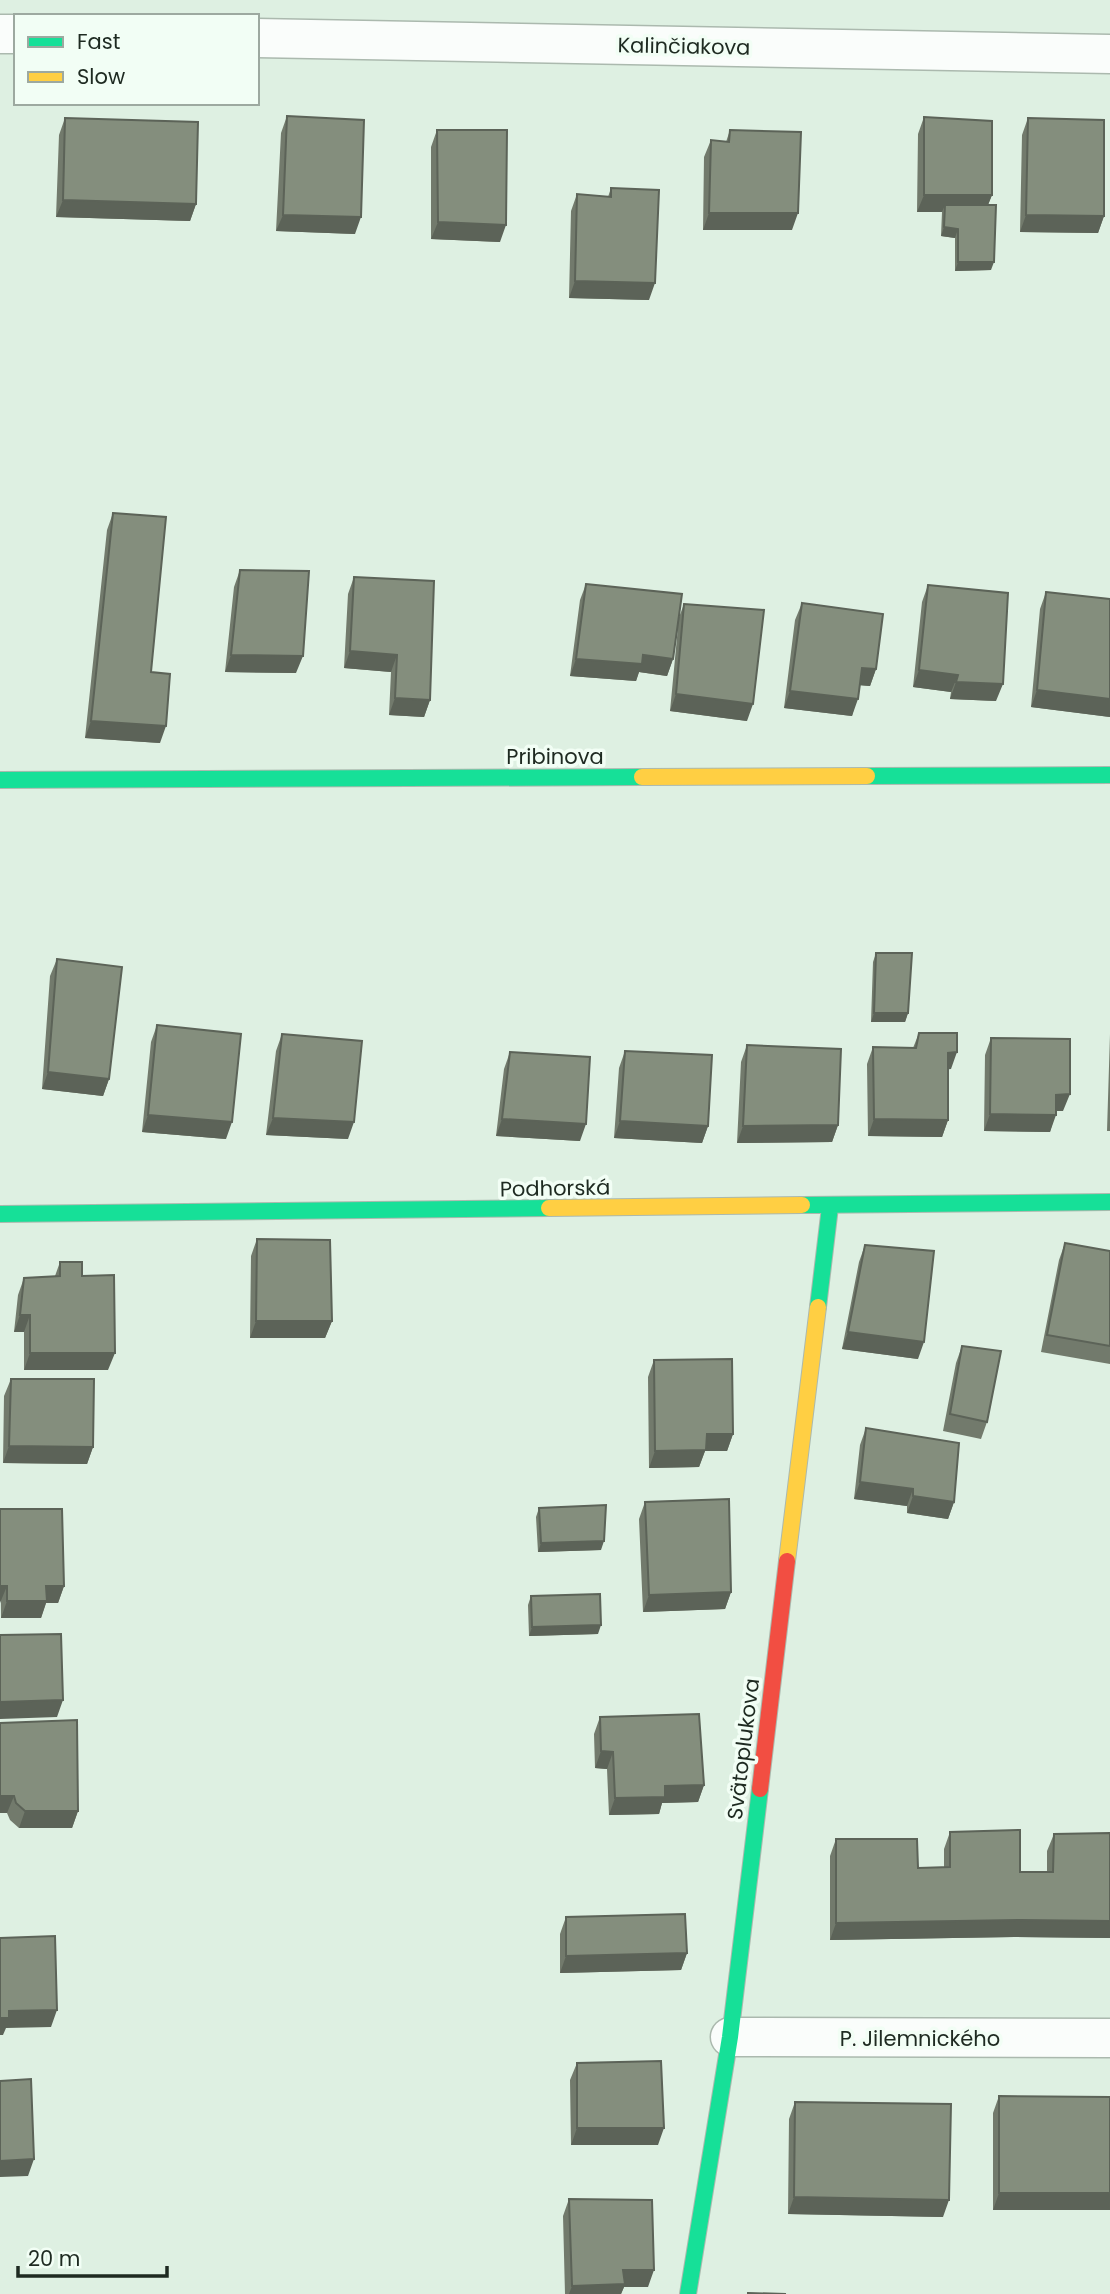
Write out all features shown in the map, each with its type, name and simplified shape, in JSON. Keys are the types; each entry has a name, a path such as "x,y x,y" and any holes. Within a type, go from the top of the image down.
{"street":[{"name":"Kalinčiakova","path":"259,38 1110,54"},
{"name":"Pribinova","path":"0,780 1110,775"},
{"name":"Podhorská","path":"0,1214 1110,1202"},
{"name":"Svätoplukova","path":"688,2294 730,2037 830,1207"},
{"name":"P. Jilemnického","path":"730,2037 1110,2038"}],"building":[{"path":"287,116 364,120 361,217 283,215"},
{"path":"924,117 992,121 992,195 924,195"},
{"path":"65,118 198,122 196,204 63,200"},
{"path":"1028,118 1104,120 1104,216 1026,215"},
{"path":"437,130 507,130 506,225 438,222"},
{"path":"730,130 801,132 798,213 709,213 711,140 729,142"},
{"path":"611,188 659,190 655,283 575,281 577,194 611,197"},
{"path":"945,205 996,205 994,262 958,262 958,229 944,227"},
{"path":"113,513 166,517 151,672 170,674 166,726 91,721"},
{"path":"240,570 309,571 303,656 231,655"},
{"path":"354,577 434,581 430,700 395,698 397,655 350,651"},
{"path":"586,584 682,594 673,659 643,655 642,664 576,659"},
{"path":"928,585 1008,593 1003,684 956,682 958,675 919,670"},
{"path":"1046,592 1110,599 1110,699 1037,690"},
{"path":"802,603 883,614 876,669 862,668 858,699 790,691"},
{"path":"684,604 764,610 753,704 676,694"},
{"path":"876,953 912,953 908,1013 874,1013"},
{"path":"57,959 122,967 109,1079 48,1072"},
{"path":"157,1025 241,1034 232,1122 148,1115"},
{"path":"919,1033 957,1033 957,1052 948,1053 948,1120 874,1119 873,1047 916,1048"},
{"path":"282,1034 362,1041 354,1122 273,1118"},
{"path":"991,1038 1070,1039 1070,1094 1056,1095 1056,1115 990,1114"},
{"path":"747,1045 841,1049 838,1125 743,1126"},
{"path":"625,1051 712,1055 708,1126 620,1121"},
{"path":"510,1052 590,1057 586,1124 502,1119"},
{"path":"257,1239 330,1240 332,1321 256,1321"},
{"path":"1065,1243 1110,1251 1110,1346 1047,1335"},
{"path":"865,1245 934,1251 924,1342 848,1332"},
{"path":"60,1262 82,1262 82,1276 114,1275 115,1353 30,1353 30,1315 20,1315 24,1278 60,1276"},
{"path":"962,1346 1001,1351 987,1422 950,1414"},
{"path":"732,1359 733,1434 707,1434 706,1450 655,1451 654,1360"},
{"path":"11,1379 94,1379 93,1447 9,1446"},
{"path":"866,1428 959,1443 954,1502 913,1496 913,1489 860,1482"},
{"path":"729,1499 731,1592 649,1595 645,1502"},
{"path":"606,1505 604,1541 541,1543 539,1508"},
{"path":"0,1509 62,1509 64,1586 46,1586 47,1601 7,1601 7,1586 0,1586"},
{"path":"600,1594 601,1625 532,1627 531,1596"},
{"path":"61,1634 63,1700 0,1702 0,1635"},
{"path":"699,1714 704,1785 665,1786 665,1797 615,1798 613,1752 601,1751 600,1717"},
{"path":"77,1720 78,1811 25,1811 16,1803 14,1796 0,1796 0,1723"},
{"path":"1020,1830 1020,1872 1053,1872 1054,1834 1110,1833 1110,1921 836,1923 836,1839 917,1839 918,1868 950,1867 950,1832"},
{"path":"685,1914 687,1953 566,1956 566,1917"},
{"path":"55,1936 57,2010 9,2011 9,2018 0,2018 0,1938"},
{"path":"661,2061 664,2128 577,2128 577,2063"},
{"path":"31,2079 34,2159 0,2161 0,2081"},
{"path":"999,2096 1110,2097 1110,2193 999,2193"},
{"path":"795,2102 951,2104 949,2200 794,2197"},
{"path":"569,2199 652,2200 654,2270 623,2270 625,2284 572,2286"}],"traffic: fast":[{"path":"867,776 1110,775"},
{"path":"0,780 642,777"},
{"path":"802,1205 1110,1202"},
{"path":"818,1307 830,1207"},
{"path":"0,1214 549,1208"},
{"path":"688,2294 730,2037 760,1789"}],"traffic: slow":[{"path":"642,777 867,776"},
{"path":"549,1208 802,1205"},
{"path":"787,1561 818,1307"}],"traffic: jam":[{"path":"760,1789 787,1561"}]}
